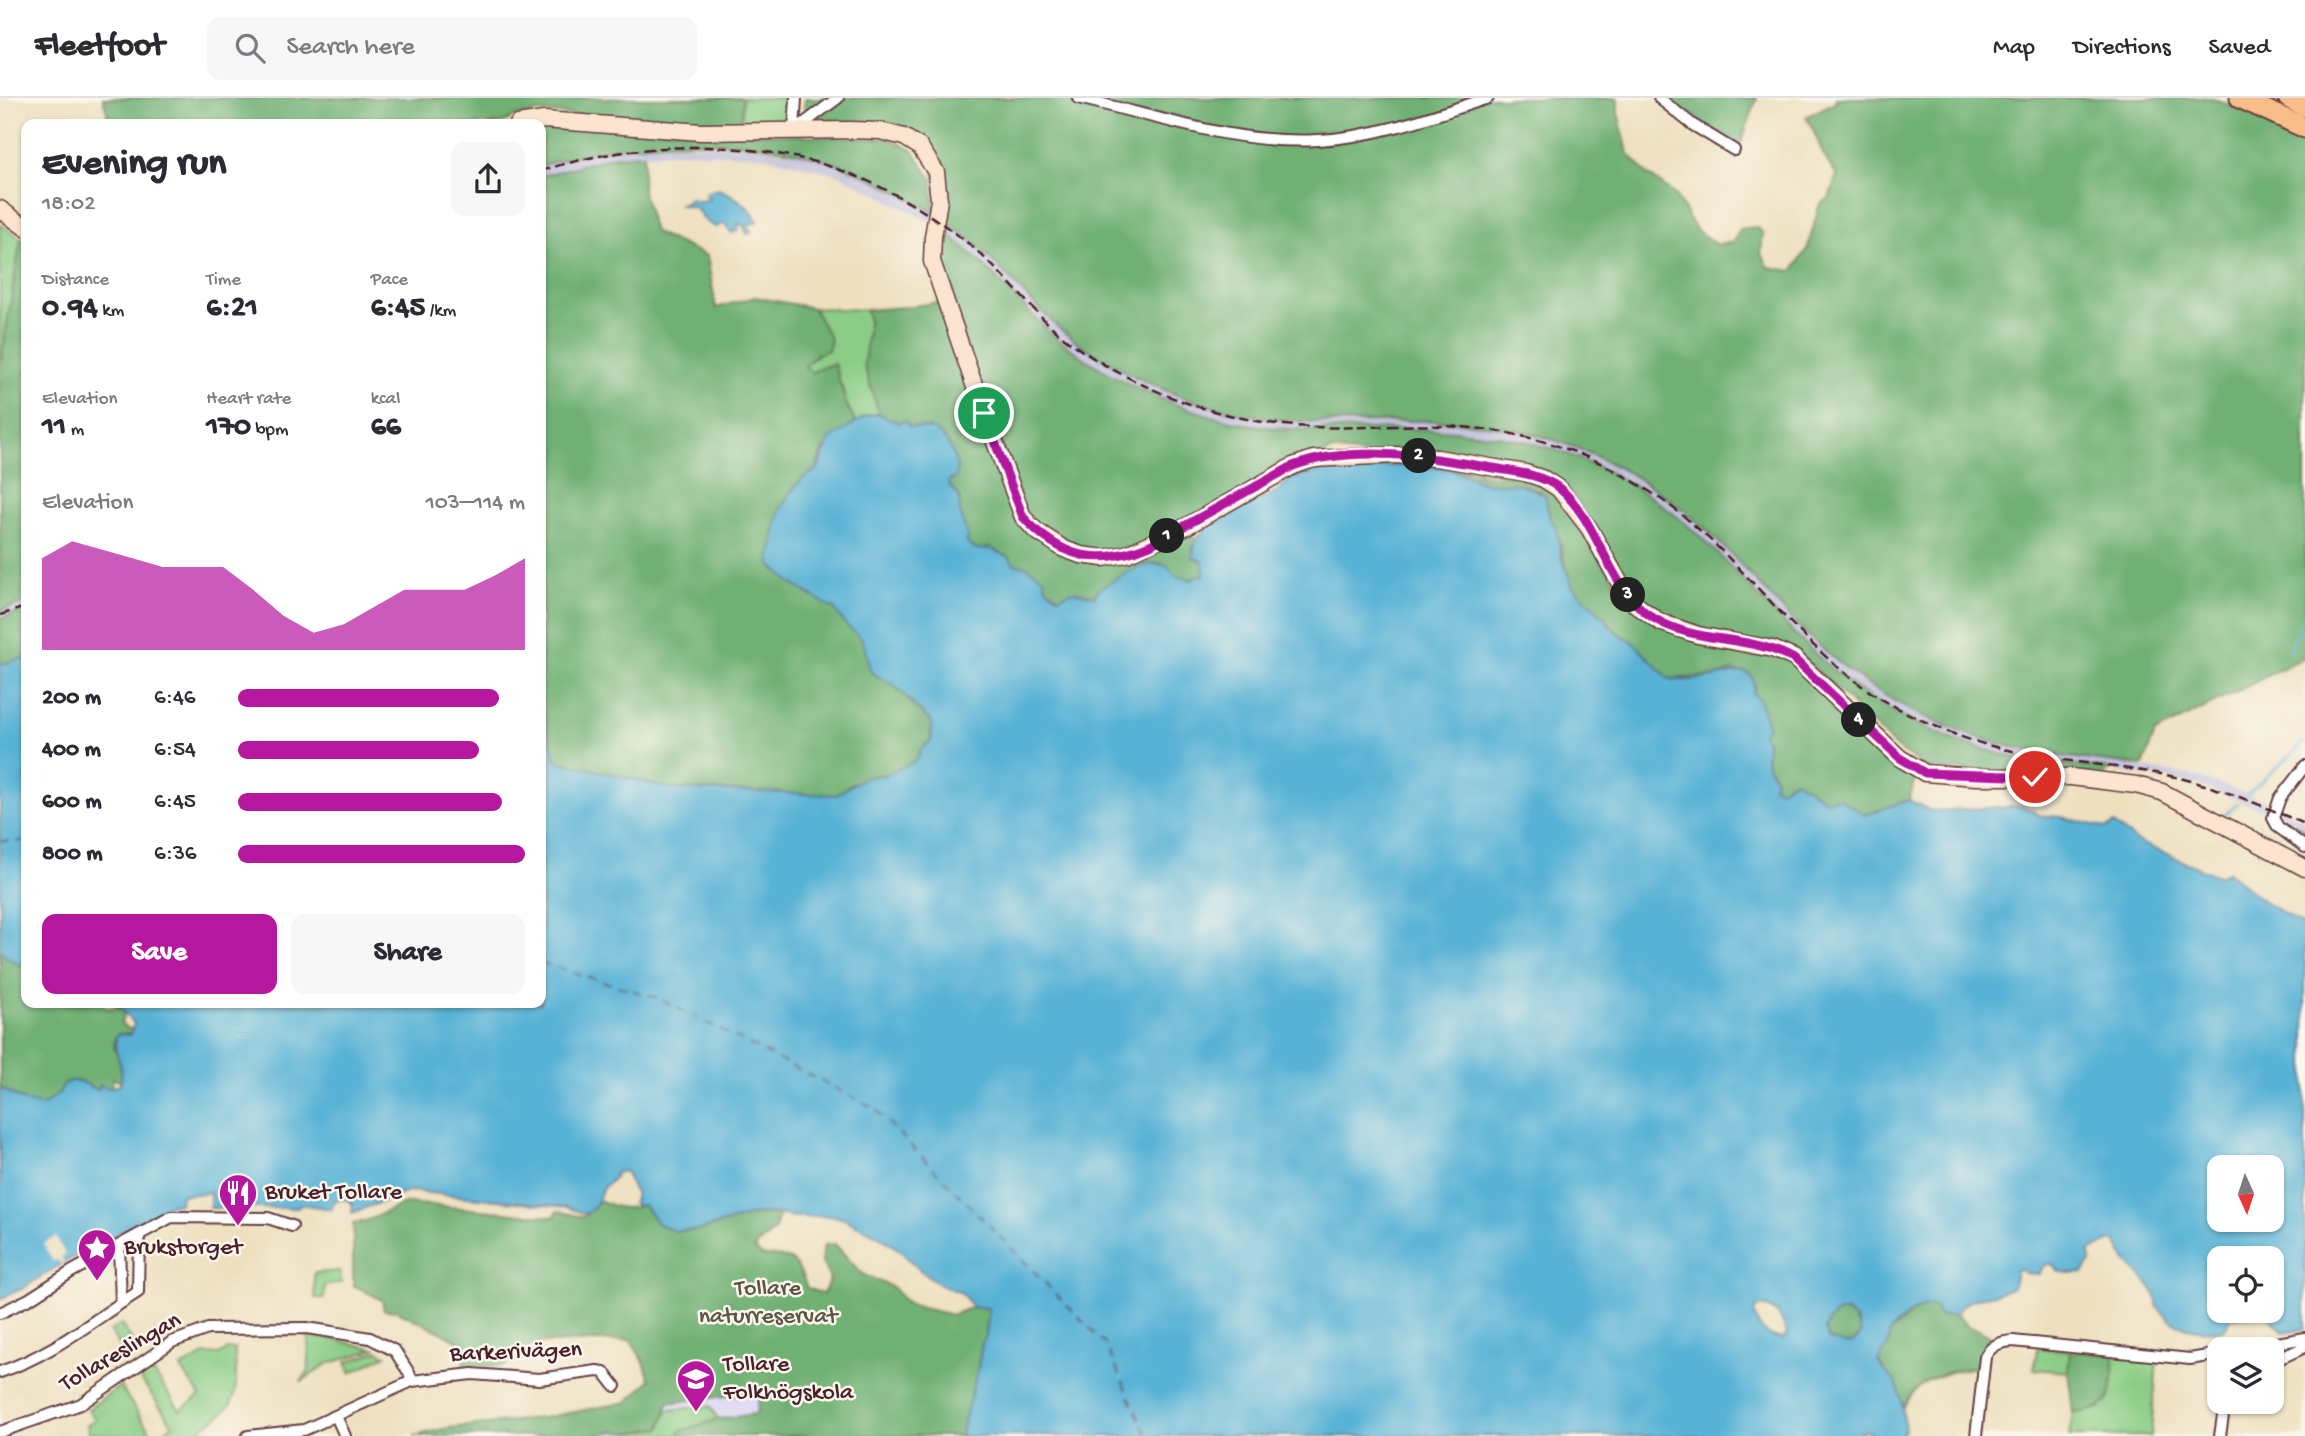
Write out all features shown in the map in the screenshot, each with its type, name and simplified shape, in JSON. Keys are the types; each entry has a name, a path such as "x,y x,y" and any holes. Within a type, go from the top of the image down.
{"highway":[{"path":"2240,98 2305,128"},
{"path":"2288,98 2305,107"}],"street":[{"path":"794,131 796,98"},
{"path":"794,131 838,98"},
{"path":"1078,98 1234,135 1277,140 1318,140 1348,137 1407,124 1488,98"},
{"path":"1659,98 1693,125 1734,150"},
{"path":"546,120 701,132 851,130 893,133 920,147 936,172 939,192 932,248 938,281 1023,517 1035,530 1064,549 1103,558 1127,554 1187,526 1293,466 1312,459 1396,455 1438,457 1526,473 1544,479 1559,489 1589,528 1622,587 1635,604 1649,615 1660,622 1698,635 1773,649 1794,659 1900,758 1925,773 2071,777 2136,785 2162,792 2305,868"},
{"path":"0,209 21,224"},
{"path":"2305,766 2280,798 2273,818 2278,827 2305,847"},
{"path":"0,1313 29,1299 71,1272 171,1216 268,1218 292,1226"},
{"path":"121,1303 140,1289 139,1235"},
{"path":"119,1246 121,1303"},
{"name":"Tollareslingan","path":"0,1372 46,1352 121,1303"},
{"name":"Tollareslingan","path":"0,1432 81,1404 172,1342 208,1329 307,1328 369,1338 395,1351 412,1381"},
{"path":"2284,1342 2305,1338"},
{"path":"1976,1436 1985,1357 1989,1350 1999,1343 2013,1341 2190,1359 2207,1356"},
{"path":"2284,1357 2305,1347"},
{"name":"Barkerivägen","path":"248,1436 303,1430 412,1381 472,1374 539,1378 597,1371 604,1372 615,1386"},
{"path":"2220,1436 2223,1414"},
{"path":"336,1416 345,1436"}],"shaded area":[{"path":"640,145 754,147 813,156 869,177 935,213 932,223 840,175 763,156 681,152 615,156 546,175 546,165 581,155"},
{"path":"942,220 973,242 1057,326 1090,351 1156,385 1194,401 1259,417 1319,422 1480,424 1564,443 1604,460 1650,486 1988,741 2188,775 2227,786 2273,804 2270,813 2197,785 1991,752 1942,734 1895,712 1856,687 1807,646 1696,532 1632,486 1442,430 1285,430 1230,421 1153,395 1087,360 1052,333 969,250 938,227"},
{"path":"21,604 21,612 0,619 0,611"},
{"path":"2279,807 2305,820 2305,829 2277,817"},
{"name":"Tollare Folkhögskola","path":"761,1391 757,1414 718,1419 681,1431 678,1436 597,1436 660,1403"}],"green space":[{"path":"103,98 742,98 741,126 701,127 539,112 511,119 109,119"},
{"path":"742,98 790,98 790,116 783,124 741,126"},
{"path":"805,98 1618,98 1618,113 1628,153 1647,174 1675,195 1696,230 1717,245 1734,242 1740,229 1756,227 1763,233 1761,253 1769,267 1793,271 1808,247 1819,206 1829,198 1837,175 1827,161 1806,117 1835,102 1836,98 2213,98 2305,139 2305,657 2155,733 2143,766 2045,753 1962,732 1915,712 1849,671 1810,637 1689,514 1641,480 1583,451 1544,437 1484,424 1442,421 1319,422 1257,416 1197,402 1162,389 1124,370 1058,327 975,244 942,220 930,149 918,135 890,124 817,122 804,110"},
{"path":"1669,98 1757,98 1741,143 1725,139"},
{"path":"546,124 890,139 913,150 932,179 935,213 891,188 845,167 772,148 693,142 653,144 576,156 546,165"},
{"path":"644,154 642,189 654,232 707,256 716,308 755,297 813,308 831,340 828,350 816,355 805,366 812,373 834,364 846,403 856,424 830,442 821,454 817,470 800,481 787,499 778,516 770,560 772,566 791,583 834,609 846,625 863,639 873,674 893,684 932,723 931,741 920,750 911,764 903,769 852,784 836,795 673,789 555,761 546,725 546,175 615,156"},
{"path":"0,224 21,238 0,368"},
{"path":"938,227 982,264 1051,333 1090,362 1136,387 1208,415 1252,425 1315,430 1425,429 1477,433 1528,442 1578,458 1627,482 1675,515 1716,552 1813,652 1856,688 1887,708 1920,726 1989,751 2034,760 2109,769 2105,775 1929,769 1899,750 1813,666 1660,614 1638,598 1625,583 1576,499 1558,481 1332,450 1136,547 1094,552 1068,545 1026,515 937,262"},
{"path":"21,238 21,604 0,611 0,368"},
{"path":"939,302 1017,521 1098,562 1183,531 1196,540 1192,550 1203,561 1205,576 1184,579 1173,574 1166,565 1149,564 1129,573 1095,596 1081,593 1059,597 1046,588 1044,578 1026,566 1014,564 1009,557 989,548 977,549 966,542 968,538 960,514 959,495 948,484 949,479 929,428 909,427 879,414 864,365 869,322 866,310"},
{"path":"813,308 866,310 869,322 864,365 879,414 866,416 856,424 842,387 812,373 805,366 816,355 828,350 831,340"},
{"path":"1398,459 1492,476 1515,475 1556,492 1633,609 1793,661 1897,764 1916,777 1909,800 1864,815 1839,798 1826,800 1795,780 1780,790 1772,786 1776,779 1766,763 1767,741 1762,735 1768,725 1759,699 1753,693 1755,684 1735,670 1717,676 1669,679 1632,642 1610,626 1573,587 1556,527 1550,519 1545,495 1541,491 1520,484 1488,484 1449,469 1404,466 1333,468 1291,479 1290,472 1309,464"},
{"path":"21,612 21,659 0,664 0,619"},
{"path":"2277,817 2305,829 2305,842 2280,824"},
{"path":"0,950 7,958 21,965 21,1008 120,1008 125,1013 121,1023 126,1028 133,1029 133,1033 115,1037 114,1048 122,1064 121,1082 113,1078 112,1086 100,1086 98,1090 79,1081 69,1081 43,1106 26,1102 0,1088"},
{"name":"Tollare naturreservat","path":"597,1200 622,1208 644,1205 658,1224 700,1230 751,1215 779,1213 775,1230 754,1248 762,1256 781,1257 796,1265 807,1288 823,1294 830,1279 821,1260 824,1245 835,1244 862,1274 892,1287 908,1304 952,1315 972,1307 989,1308 986,1336 982,1343 960,1436 678,1436 680,1431 718,1419 756,1414 760,1392 668,1403 661,1428 625,1433 612,1431 597,1436 414,1436 448,1428 542,1418 627,1402 650,1380 644,1362 630,1340 541,1343 514,1354 505,1366 464,1366 461,1345 455,1339 398,1311 384,1310 382,1300 353,1285 353,1224 367,1221 408,1203 554,1217 557,1211 583,1217 595,1207"},
{"path":"340,1271 342,1282 325,1286 324,1298 315,1298 314,1273"},
{"path":"1925,1306 1934,1306 1941,1316 1956,1314 1968,1327 1991,1337 1984,1345 1977,1367 1955,1371 1926,1382 1910,1396 1904,1406 1878,1361 1888,1345 1890,1332 1914,1311"},
{"path":"1840,1311 1852,1316 1858,1326 1861,1334 1853,1343 1845,1344 1828,1339 1825,1330 1829,1320"},
{"path":"121,1324 140,1352 129,1359 110,1331"},
{"path":"308,1336 375,1349 327,1364 301,1382 309,1370"},
{"path":"2037,1348 2070,1351 2068,1372 2034,1369"},
{"path":"228,1349 235,1349 236,1389 230,1405 199,1430 203,1436 157,1436 173,1425 137,1374 149,1366 180,1410 200,1396 181,1368 206,1354 219,1355"},
{"path":"378,1351 386,1355 351,1373 346,1362"},
{"path":"2070,1351 2114,1355 2112,1389 2105,1403 2098,1408 2073,1413 2068,1372"},
{"path":"2114,1355 2157,1359 2151,1436 2070,1436 2073,1413 2100,1409"},
{"path":"120,1386 153,1436 106,1436 88,1432 87,1425 95,1419 88,1409"},
{"path":"710,1406 718,1419 681,1431 678,1436 630,1436 630,1433 661,1428 667,1410"}],"water":[{"path":"718,189 747,207 755,217 757,222 748,225 751,232 747,234 743,225 738,224 738,230 732,233 724,223 713,226 704,220 696,208 680,205 690,198 699,201 709,199 705,193"},
{"path":"879,414 899,423 907,422 909,427 937,432 950,447 955,460 955,479 949,480 948,484 959,495 960,514 968,538 966,542 977,549 989,548 1009,557 1014,564 1026,566 1044,578 1046,588 1059,597 1073,591 1095,596 1097,590 1131,571 1149,565 1168,566 1175,574 1192,580 1198,575 1204,576 1203,561 1192,557 1196,540 1207,527 1276,492 1291,479 1333,468 1404,466 1449,469 1488,484 1520,484 1545,495 1550,519 1556,526 1562,559 1573,587 1610,626 1632,641 1669,679 1692,680 1736,672 1748,673 1752,677 1753,693 1759,699 1768,725 1762,735 1767,741 1766,763 1776,780 1773,786 1780,789 1795,780 1826,800 1839,798 1865,815 1909,800 1931,811 2022,806 2035,811 2037,815 2061,817 2106,828 2114,824 2136,841 2218,876 2228,872 2266,903 2305,926 2305,1329 2284,1333 2275,1323 2284,1323 2284,1246 2207,1246 2207,1323 2228,1323 2225,1329 2196,1330 2179,1325 2164,1314 2157,1306 2157,1299 2150,1285 2127,1262 2115,1241 2089,1252 2091,1260 2084,1272 2062,1272 2053,1264 2044,1265 2039,1274 2016,1271 2013,1287 1967,1302 1956,1314 1941,1316 1934,1306 1925,1306 1897,1324 1890,1332 1888,1345 1878,1361 1899,1390 1905,1431 1902,1432 1903,1436 1875,1436 1865,1430 1858,1436 960,1436 982,1343 986,1336 989,1308 972,1307 962,1293 941,1285 877,1235 834,1216 796,1217 768,1213 751,1215 700,1230 674,1231 658,1224 644,1205 637,1206 633,1203 636,1195 625,1171 615,1173 615,1177 603,1188 595,1207 586,1214 566,1207 411,1191 352,1213 353,1205 344,1199 333,1202 332,1209 299,1204 298,1208 210,1208 210,1193 181,1195 180,1204 172,1204 0,1299 0,1088 26,1102 43,1106 66,1083 72,1081 98,1090 100,1085 109,1088 120,1085 117,1034 131,1035 134,1023 120,1008 546,1008 546,724 556,761 673,789 836,795 865,777 886,775 915,761 920,750 931,741 932,723 893,684 873,674 862,639 846,625 834,609 791,583 772,566 770,560 780,511 800,481 817,470 830,439 866,416","holes":["1762,1306 1781,1320 1787,1335 1783,1339 1767,1333 1756,1321 1754,1310","1839,1312 1847,1312 1858,1322 1861,1334 1853,1343 1845,1344 1828,1339 1825,1330 1829,1320"]},
{"path":"21,659 21,965 7,958 0,950 0,664"}],"pier":[{"path":"56,1237 65,1254 61,1257 64,1263 61,1264 57,1259 53,1261 43,1244"}],"waterway":[{"path":"2290,650 2305,616"},
{"path":"2248,794 2305,742"},
{"path":"2223,816 2238,803"}],"ferry route":[{"path":"0,841 21,841"},
{"path":"546,964 658,998 874,1108 1106,1345 1147,1436"}],"railway":[{"path":"546,170 616,153 696,147 776,154 815,162 851,174 912,204 942,224 980,254 1067,340 1102,363 1162,393 1213,411 1271,423 1331,427 1466,427 1510,433 1553,444 1614,470 1676,510 1716,545 1815,647 1868,690 1900,709 1944,730 1998,748 2184,779 2237,796 2305,824"},
{"path":"0,615 21,609"}],"place":[{"name":"Bruket Tollare","path":"238,1227"},
{"name":"Brukstorget","path":"97,1282"},
{"name":"Tollare Folkhögskola","path":"696,1413"}],"route":[{"path":"984,413 1023,517 1035,530 1064,549 1103,558 1127,554 1150,545 1293,466 1312,459 1396,455 1438,457 1526,473 1544,479 1559,489 1575,507 1622,587 1635,604 1660,622 1698,635 1773,649 1786,654 1807,668 1900,758 1925,773 2035,777"}]}
